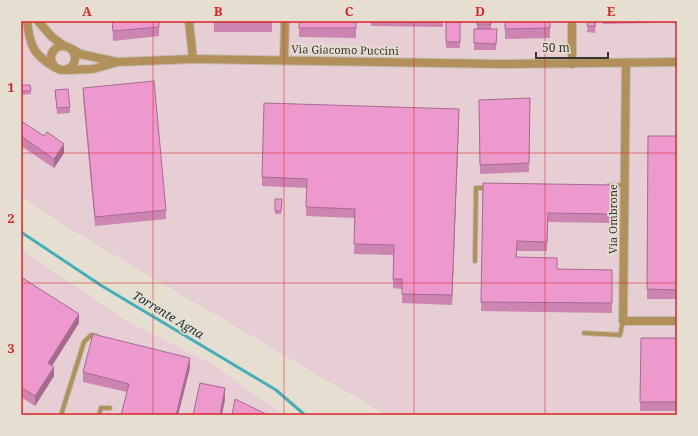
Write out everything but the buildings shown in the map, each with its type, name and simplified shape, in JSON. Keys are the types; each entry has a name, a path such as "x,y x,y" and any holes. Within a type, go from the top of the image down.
{"street":[{"path":"28,21 30,42 36,54 55,68 66,70 70,68 75,61 74,53 68,47 56,47 51,53 50,61 55,68"},
{"name":"Via Giacomo Puccini","path":"38,21 52,37 80,54 118,62"},
{"path":"188,21 193,59"},
{"path":"284,60 285,21"},
{"path":"572,21 572,64"},
{"name":"Via Giacomo Puccini","path":"66,70 93,69 118,62 193,59 572,64 677,62"},
{"name":"Via Ombrone","path":"623,321 626,63"},
{"path":"623,321 677,321"}],"lane":[{"path":"600,186 624,185"},
{"path":"475,261 476,188 492,188"},
{"path":"584,333 620,335 623,321"},
{"path":"61,415 84,342 91,335 98,337"},
{"path":"99,415 101,408 110,408"}],"shaded area":[{"path":"21,21 677,21 677,415 386,415 68,228 21,196"},
{"path":"21,250 127,321 207,361 284,415 21,415"}],"waterway":[{"name":"Torrente Agna","path":"21,232 102,286 276,390 305,415"}]}
